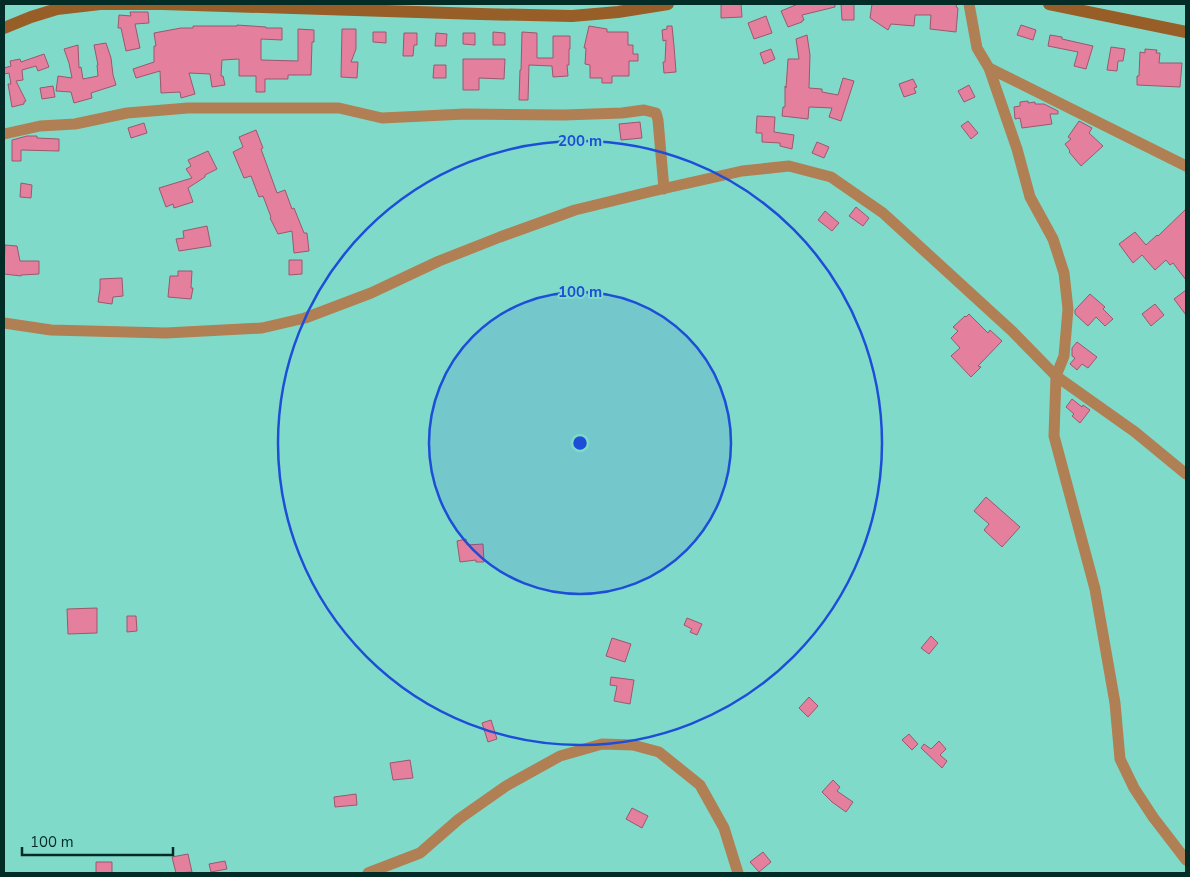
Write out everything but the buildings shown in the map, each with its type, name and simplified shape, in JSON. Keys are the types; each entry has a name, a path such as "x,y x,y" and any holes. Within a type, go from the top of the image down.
{"main road":[{"path":"4,28 30,17 57,9 100,4 318,6 480,14 572,16 618,12 668,4"},
{"path":"1049,4 1186,32"}],"street":[{"path":"969,4 977,48 989,68 1018,149 1030,197 1053,240 1064,273 1068,309 1064,356 1056,376 1054,436 1095,588 1115,703 1120,759 1134,788 1153,817 1186,860"},
{"path":"989,68 1186,166"},
{"path":"4,134 40,126 75,124 127,113 188,108 339,108 382,118 465,114 564,115 622,113 644,110 656,113 658,120 664,189"},
{"path":"4,323 51,330 166,333 262,328 305,318 371,293 439,261 575,210 742,171 789,166 831,177 883,213 997,317 1056,376 1134,432 1186,474"},
{"path":"368,873 420,853 459,819 498,792 552,760 602,744 633,745 659,752 700,785 724,828 738,873"}]}
